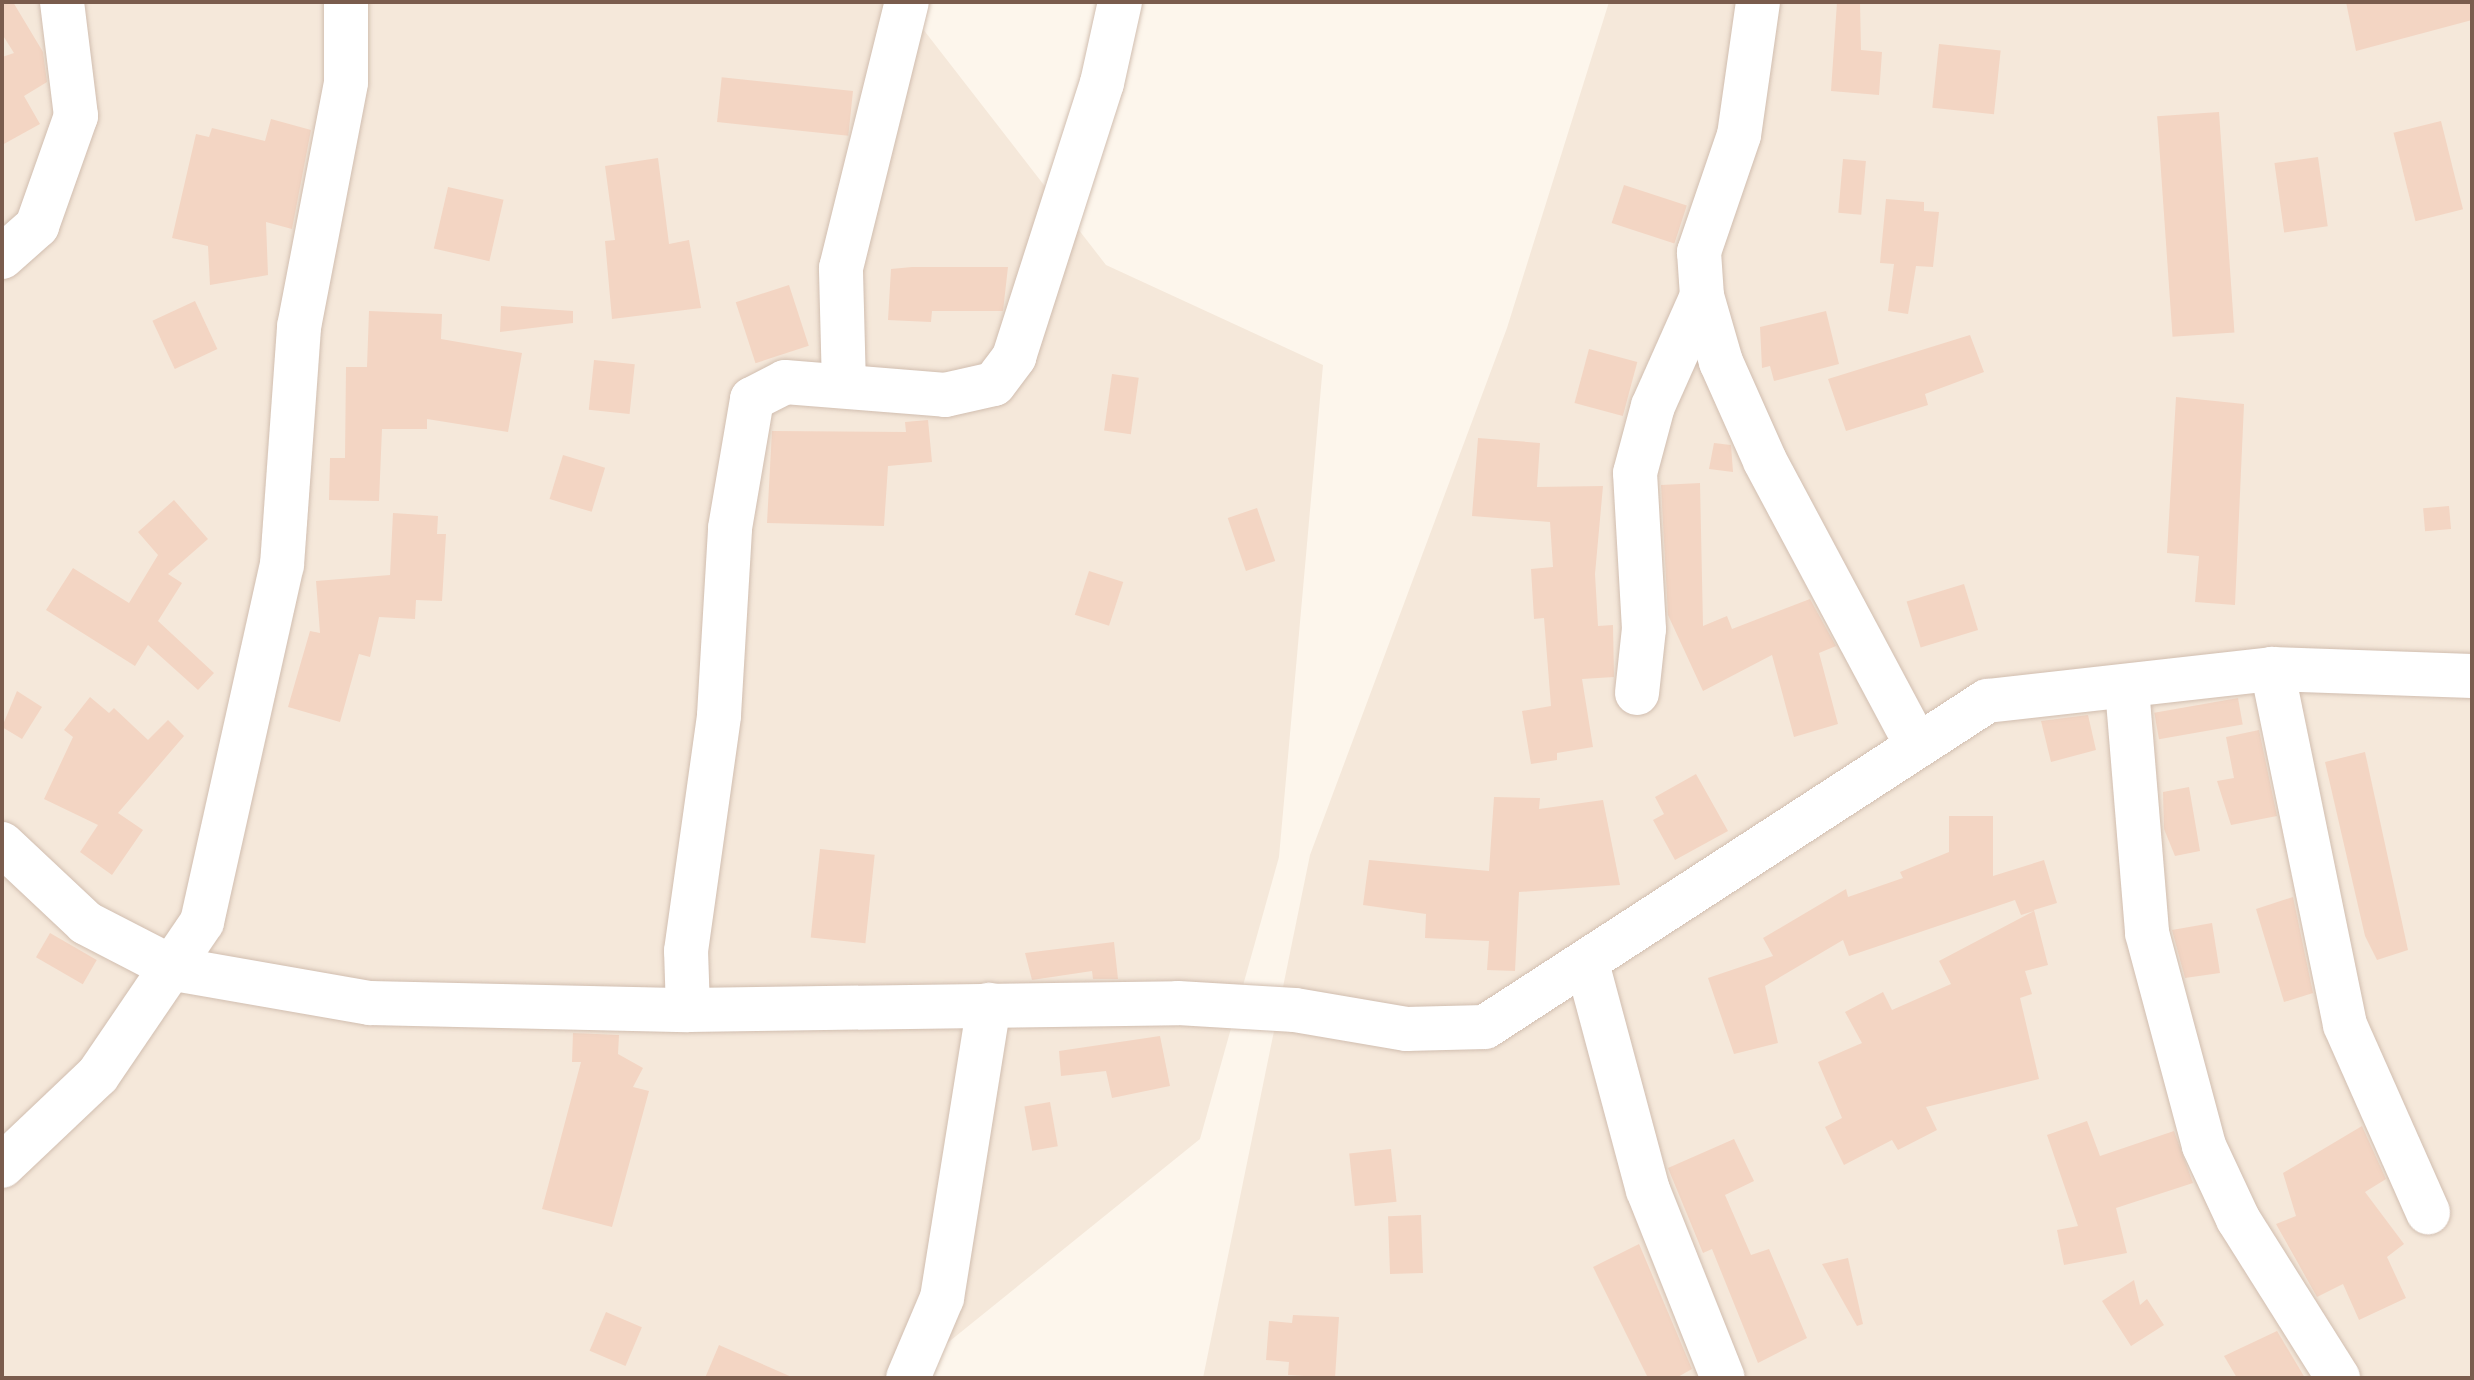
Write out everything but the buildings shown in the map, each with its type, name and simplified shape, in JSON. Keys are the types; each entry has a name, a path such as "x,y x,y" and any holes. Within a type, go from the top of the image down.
{"street":[{"path":"2,257 37,226 76,116 62,2"},
{"path":"2,1166 98,1075 175,969 202,922 282,565 299,327 346,82 346,2"},
{"path":"844,386 841,268 907,2"},
{"path":"688,1010 686,951 719,715 730,528 752,399 785,382 945,395 994,384 1014,357 1102,83 1120,2"},
{"path":"1758,2 1739,135 1699,252 1702,296 1721,362 1765,461 1915,742"},
{"path":"1637,693 1644,629 1635,473 1653,406 1702,296"},
{"path":"2,844 86,923 175,969 370,1003 688,1010 1178,1003 1295,1010 1406,1029 1485,1027 1587,963 1915,742 1987,701 2127,688 2272,669 2472,676"},
{"path":"2272,669 2345,1025 2428,1212"},
{"path":"2127,688 2147,933 2204,1146 2238,1219 2338,1378"},
{"path":"1587,963 1648,1190 1723,1378"},
{"path":"908,1378 942,1298 989,1005"}],"shaded area":[{"path":"2,2 902,2 1106,265 1323,365 1279,857 1200,1139 904,1378 2,1378"},
{"path":"1609,2 2472,2 2472,1378 1203,1378 1310,855 1507,328"}]}
